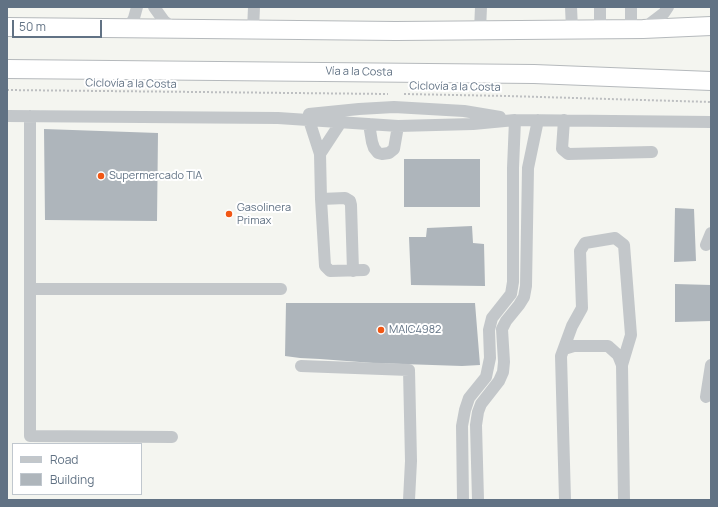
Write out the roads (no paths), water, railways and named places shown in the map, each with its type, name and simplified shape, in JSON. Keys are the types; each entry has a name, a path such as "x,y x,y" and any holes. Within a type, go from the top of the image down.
{"highway":[{"path":"7,27 396,31 637,29 711,26"},
{"path":"637,29 711,34"},
{"name":"Vía a la Costa","path":"7,69 534,74 711,81"}],"street":[{"path":"128,29 134,18 136,7"},
{"path":"154,7 164,22 174,29"},
{"path":"253,30 254,7"},
{"path":"480,30 481,7"},
{"path":"571,7 572,29"},
{"path":"600,7 600,29"},
{"path":"631,7 637,29 664,13 668,7"},
{"path":"278,118 359,109 394,107 464,111 515,120"},
{"path":"7,116 278,118 398,126 473,124 515,120 711,122"},
{"path":"30,116 30,436 172,437"},
{"path":"309,120 320,154 321,199 325,266 330,271 358,271 350,201 345,198 321,199"},
{"path":"463,500 462,426 464,410 470,398 486,376 490,358 489,330 492,318 511,294 513,282 513,168 515,120"},
{"path":"478,500 476,425 478,412 481,404 499,381 503,372 504,362 502,329 506,321 524,297 526,286 528,168 538,120"},
{"path":"564,120 562,149 568,154 652,152"},
{"path":"320,154 341,122"},
{"path":"369,124 374,148 382,160 386,154 394,149 398,126"},
{"path":"706,245 711,233"},
{"path":"565,500 561,356 572,326 582,308 580,251 585,243 616,238 624,245 630,335 622,365 624,500"},
{"path":"30,289 281,289"},
{"path":"564,349 574,346 608,346 618,355 622,365"},
{"path":"706,397 711,365"},
{"path":"301,366 409,370 411,461 409,500"},
{"path":"462,468 477,468"}],"place":[{"name":"Supermercado TIA","path":"101,176"},
{"name":"Gasolinera Primax","path":"229,214"},
{"name":"MAIC4982","path":"381,330"}]}
